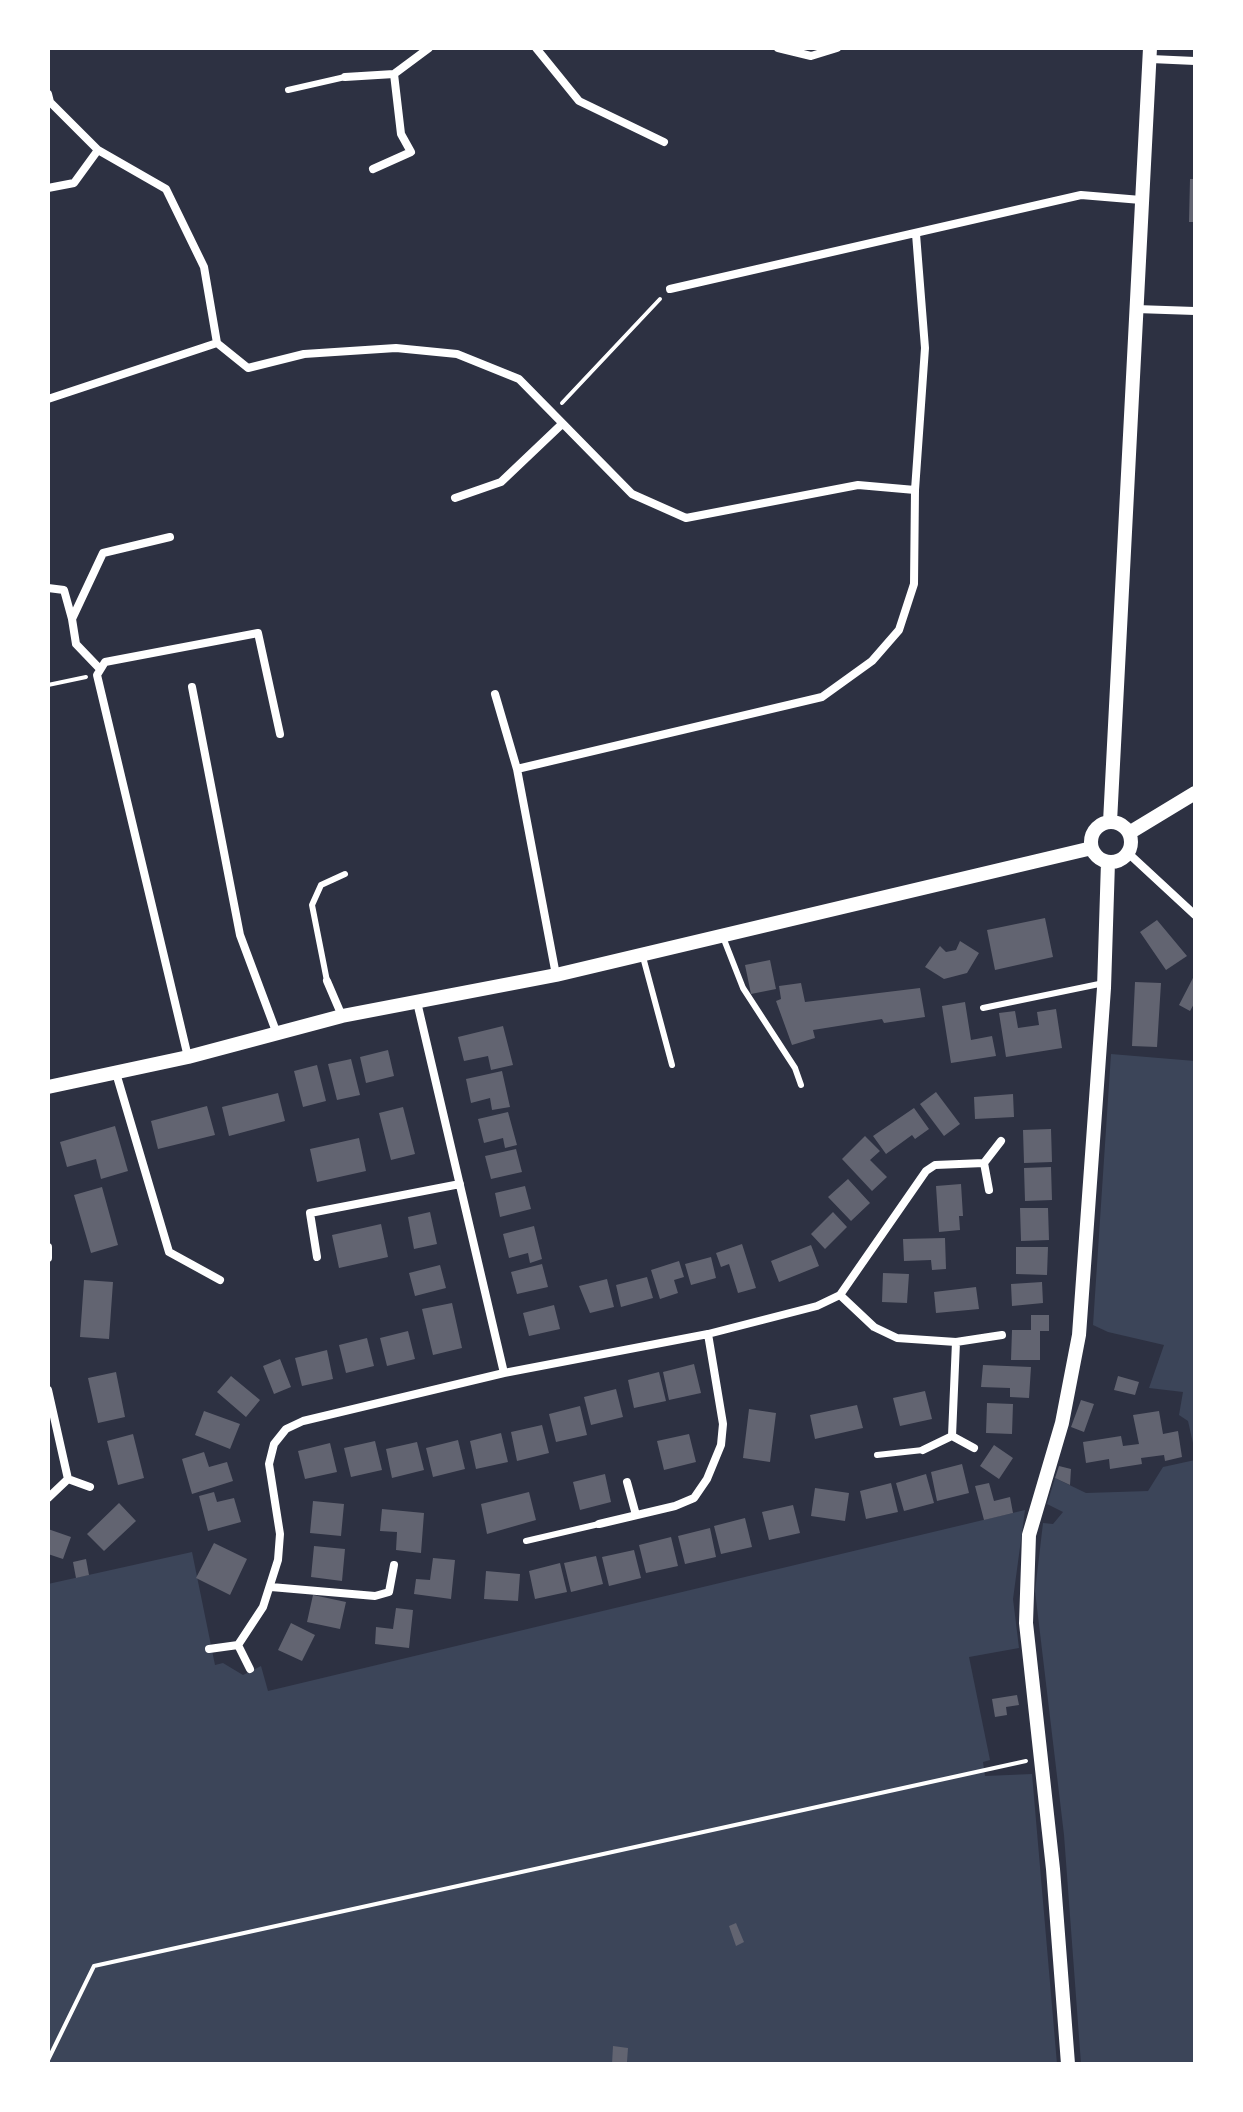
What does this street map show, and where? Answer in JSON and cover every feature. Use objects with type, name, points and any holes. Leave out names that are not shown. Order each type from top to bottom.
[{"type":"street","points":[[345,77],[394,74],[429,48]]},
{"type":"street","points":[[536,48],[579,101],[664,142]]},
{"type":"street","points":[[778,48],[811,56],[837,48]]},
{"type":"street","points":[[1110,822],[1151,53],[1195,61]]},
{"type":"street","points":[[373,169],[411,152],[401,134],[394,74]]},
{"type":"street","points":[[48,94],[50,102],[98,150],[166,189],[204,267],[217,343],[248,368],[304,354],[396,348],[457,354],[519,379],[632,494],[686,518],[858,485],[915,490]]},
{"type":"street","points":[[48,188],[74,183],[98,150]]},
{"type":"street","points":[[670,289],[1081,195],[1141,200]]},
{"type":"street","points":[[517,769],[822,697],[872,661],[899,630],[914,584],[915,490],[925,348],[916,234]]},
{"type":"street","points":[[1136,309],[1195,311]]},
{"type":"street","points":[[48,399],[217,343]]},
{"type":"street","points":[[455,498],[501,482],[562,424]]},
{"type":"street","points":[[72,619],[103,553],[170,537]]},
{"type":"street","points":[[48,588],[64,590],[76,644],[98,672],[188,1057]]},
{"type":"street","points":[[98,672],[105,662],[258,633],[280,734]]},
{"type":"street","points":[[192,687],[240,935],[277,1034]]},
{"type":"street","points":[[495,694],[517,769],[556,975]]},
{"type":"street","points":[[1129,833],[1195,793]]},
{"type":"street","points":[[1110,822],[1121,825],[1129,833],[1128,853],[1119,860],[1108,862],[1098,857],[1092,848],[1095,831],[1110,822]]},
{"type":"street","points":[[48,1087],[188,1057],[342,1016],[556,975],[723,937],[1092,848]]},
{"type":"street","points":[[1128,853],[1195,915]]},
{"type":"street","points":[[1068,2064],[1026,1623],[1029,1535],[1062,1423],[1079,1335],[1104,983],[1108,862]]},
{"type":"street","points":[[327,981],[342,1016]]},
{"type":"street","points":[[417,1002],[504,1373]]},
{"type":"street","points":[[116,1073],[169,1252],[220,1280]]},
{"type":"street","points":[[989,1190],[984,1163],[1001,1141]]},
{"type":"street","points":[[238,1645],[271,1587],[280,1534],[269,1464],[274,1444],[286,1429],[303,1421],[504,1373],[708,1334],[817,1306],[840,1295],[926,1171],[935,1165],[984,1163]]},
{"type":"street","points":[[317,1257],[310,1213],[460,1184]]},
{"type":"street","points":[[48,1247],[48,1258]]},
{"type":"street","points":[[840,1295],[874,1327],[897,1338],[956,1342],[1002,1335]]},
{"type":"street","points":[[599,1524],[694,1498],[721,1445],[723,1424],[708,1334]]},
{"type":"street","points":[[952,1436],[956,1342]]},
{"type":"street","points":[[48,1390],[68,1479]]},
{"type":"street","points":[[952,1436],[974,1448]]},
{"type":"street","points":[[923,1450],[952,1436]]},
{"type":"street","points":[[68,1479],[90,1487]]},
{"type":"street","points":[[48,1498],[68,1479]]},
{"type":"street","points":[[627,1482],[636,1515]]},
{"type":"street","points":[[271,1587],[375,1596],[389,1592],[394,1565]]},
{"type":"street","points":[[209,1649],[238,1645]]},
{"type":"street","points":[[238,1645],[250,1669]]},
{"type":"lane","points":[[288,90],[345,77]]},
{"type":"lane","points":[[327,981],[312,905],[321,885],[345,874]]},
{"type":"lane","points":[[723,937],[743,988],[795,1068],[801,1085]]},
{"type":"lane","points":[[642,953],[672,1065]]},
{"type":"lane","points":[[983,1008],[1104,983]]},
{"type":"lane","points":[[877,1455],[923,1450]]},
{"type":"lane","points":[[526,1541],[599,1524]]},
{"type":"path","points":[[552,413],[670,289]]},
{"type":"path","points":[[48,685],[98,672]]},
{"type":"path","points":[[48,2060],[94,1966],[1041,1758]]},
{"type":"shaded area","points":[[1111,1054],[1195,1061],[1195,1452],[1188,1421],[1179,1415],[1183,1392],[1149,1388],[1164,1345],[1108,1332],[1093,1325]]},
{"type":"shaded area","points":[[1195,1460],[1195,2064],[1081,2064],[1064,1835],[1035,1591],[1043,1523],[1053,1524],[1063,1512],[1047,1504],[1055,1478],[1086,1493],[1148,1491],[1163,1467]]},
{"type":"shaded area","points":[[1025,1510],[1013,1599],[1019,1648],[969,1657],[990,1760],[983,1762],[985,1776],[1032,1774],[1057,2064],[48,2064],[48,1584],[192,1552],[215,1665],[223,1663],[243,1675],[261,1666],[268,1691]]},
{"type":"building","points":[[1190,179],[1195,179],[1195,222],[1189,222]]},
{"type":"building","points":[[1045,918],[1053,957],[995,970],[987,930]]},
{"type":"building","points":[[1157,920],[1187,956],[1166,970],[1140,932]]},
{"type":"building","points":[[960,941],[979,953],[967,973],[944,979],[925,967],[940,946],[946,952],[956,950]]},
{"type":"building","points":[[770,960],[776,989],[751,994],[745,965]]},
{"type":"building","points":[[1195,974],[1195,1002],[1190,1011],[1179,1005]]},
{"type":"building","points":[[1135,982],[1161,983],[1157,1047],[1132,1046]]},
{"type":"building","points":[[801,983],[805,1002],[920,988],[925,1017],[884,1023],[882,1019],[813,1030],[815,1038],[792,1045],[776,1001],[781,999],[779,986]]},
{"type":"building","points":[[965,1002],[971,1040],[992,1036],[996,1056],[951,1063],[942,1006]]},
{"type":"building","points":[[1056,1009],[1062,1048],[1006,1057],[999,1013],[1015,1011],[1018,1028],[1039,1025],[1037,1012]]},
{"type":"building","points":[[503,1026],[513,1065],[491,1070],[488,1056],[464,1061],[458,1037]]},
{"type":"building","points":[[388,1050],[394,1076],[366,1083],[360,1057]]},
{"type":"building","points":[[351,1059],[360,1095],[337,1100],[328,1064]]},
{"type":"building","points":[[317,1065],[326,1101],[303,1107],[294,1071]]},
{"type":"building","points":[[502,1071],[510,1107],[492,1110],[490,1098],[471,1103],[466,1079]]},
{"type":"building","points":[[936,1092],[960,1124],[944,1136],[920,1104]]},
{"type":"building","points":[[278,1093],[285,1121],[229,1136],[222,1107]]},
{"type":"building","points":[[1013,1094],[1014,1117],[975,1119],[974,1097]]},
{"type":"building","points":[[207,1106],[215,1135],[158,1149],[151,1121]]},
{"type":"building","points":[[403,1107],[415,1154],[391,1160],[379,1113]]},
{"type":"building","points":[[914,1108],[929,1129],[915,1139],[912,1135],[886,1154],[873,1136]]},
{"type":"building","points":[[508,1112],[517,1145],[505,1148],[503,1138],[484,1143],[478,1119]]},
{"type":"building","points":[[115,1126],[128,1171],[101,1179],[96,1159],[67,1167],[60,1142]]},
{"type":"building","points":[[1051,1129],[1052,1162],[1024,1163],[1023,1130]]},
{"type":"building","points":[[865,1136],[880,1151],[870,1160],[887,1177],[872,1191],[842,1159]]},
{"type":"building","points":[[359,1138],[366,1171],[317,1182],[310,1149]]},
{"type":"building","points":[[516,1149],[522,1172],[491,1179],[485,1156]]},
{"type":"building","points":[[1051,1167],[1052,1200],[1025,1201],[1024,1168]]},
{"type":"building","points":[[848,1179],[870,1203],[851,1221],[828,1197]]},
{"type":"building","points":[[961,1184],[963,1216],[959,1216],[960,1230],[939,1232],[936,1186]]},
{"type":"building","points":[[525,1186],[531,1209],[500,1217],[495,1193]]},
{"type":"building","points":[[102,1187],[118,1245],[91,1253],[74,1195]]},
{"type":"building","points":[[1020,1208],[1048,1208],[1049,1240],[1021,1241]]},
{"type":"building","points":[[430,1212],[437,1244],[414,1249],[408,1217]]},
{"type":"building","points":[[833,1212],[847,1227],[825,1249],[811,1234]]},
{"type":"building","points":[[381,1224],[388,1257],[339,1268],[332,1235]]},
{"type":"building","points":[[534,1226],[542,1259],[530,1263],[528,1253],[509,1258],[503,1234]]},
{"type":"building","points":[[945,1238],[946,1269],[932,1270],[931,1260],[904,1261],[903,1239]]},
{"type":"building","points":[[742,1244],[756,1288],[738,1293],[729,1264],[721,1267],[716,1253]]},
{"type":"building","points":[[811,1245],[819,1266],[779,1282],[771,1261]]},
{"type":"building","points":[[1016,1247],[1048,1247],[1047,1275],[1016,1274]]},
{"type":"building","points":[[711,1257],[716,1278],[691,1285],[685,1264]]},
{"type":"building","points":[[679,1261],[684,1277],[674,1280],[678,1293],[660,1299],[651,1270]]},
{"type":"building","points":[[542,1264],[548,1287],[517,1294],[511,1272]]},
{"type":"building","points":[[440,1265],[446,1288],[415,1296],[409,1273]]},
{"type":"building","points":[[883,1273],[909,1274],[907,1303],[882,1302]]},
{"type":"building","points":[[647,1277],[653,1298],[621,1307],[616,1285]]},
{"type":"building","points":[[607,1279],[614,1307],[590,1313],[579,1286]]},
{"type":"building","points":[[84,1280],[113,1282],[109,1339],[80,1337]]},
{"type":"building","points":[[1042,1282],[1043,1303],[1012,1306],[1011,1284]]},
{"type":"building","points":[[976,1287],[979,1309],[936,1313],[934,1292]]},
{"type":"building","points":[[452,1303],[462,1348],[433,1355],[422,1309]]},
{"type":"building","points":[[554,1305],[560,1329],[529,1336],[523,1313]]},
{"type":"building","points":[[1031,1315],[1049,1315],[1049,1331],[1040,1331],[1040,1360],[1011,1360],[1012,1330],[1031,1330]]},
{"type":"building","points":[[408,1331],[415,1359],[387,1366],[380,1338]]},
{"type":"building","points":[[367,1338],[374,1366],[346,1373],[339,1345]]},
{"type":"building","points":[[327,1350],[333,1379],[302,1386],[295,1358]]},
{"type":"building","points":[[280,1359],[291,1387],[274,1394],[263,1366]]},
{"type":"building","points":[[694,1364],[701,1393],[669,1400],[663,1372]]},
{"type":"building","points":[[983,1365],[1031,1367],[1029,1398],[1010,1397],[1010,1388],[981,1387]]},
{"type":"building","points":[[116,1372],[125,1417],[98,1423],[88,1378]]},
{"type":"building","points":[[659,1372],[666,1401],[634,1408],[628,1380]]},
{"type":"building","points":[[231,1376],[260,1400],[246,1417],[217,1392]]},
{"type":"building","points":[[1118,1376],[1139,1382],[1135,1395],[1114,1390]]},
{"type":"building","points":[[616,1389],[623,1417],[591,1425],[584,1397]]},
{"type":"building","points":[[925,1391],[932,1419],[900,1426],[893,1398]]},
{"type":"building","points":[[1081,1400],[1094,1404],[1084,1432],[1071,1427]]},
{"type":"building","points":[[987,1403],[1013,1404],[1012,1434],[986,1433]]},
{"type":"building","points":[[857,1405],[863,1428],[815,1439],[810,1415]]},
{"type":"building","points":[[580,1406],[587,1435],[556,1442],[549,1414]]},
{"type":"building","points":[[749,1409],[776,1413],[770,1462],[743,1458]]},
{"type":"building","points":[[204,1411],[240,1424],[230,1449],[195,1435]]},
{"type":"building","points":[[1159,1411],[1163,1434],[1178,1431],[1182,1457],[1165,1461],[1164,1455],[1141,1458],[1142,1464],[1110,1469],[1109,1459],[1086,1463],[1083,1442],[1121,1436],[1123,1446],[1139,1444],[1133,1415]]},
{"type":"building","points":[[542,1425],[549,1453],[517,1461],[511,1432]]},
{"type":"building","points":[[501,1433],[508,1462],[476,1469],[470,1441]]},
{"type":"building","points":[[133,1434],[144,1478],[118,1485],[107,1441]]},
{"type":"building","points":[[689,1434],[696,1462],[664,1470],[657,1441]]},
{"type":"building","points":[[458,1440],[465,1469],[433,1477],[426,1448]]},
{"type":"building","points":[[375,1441],[382,1470],[351,1477],[344,1448]]},
{"type":"building","points":[[417,1442],[424,1470],[392,1478],[386,1449]]},
{"type":"building","points":[[330,1443],[337,1472],[305,1479],[298,1451]]},
{"type":"building","points":[[994,1445],[1013,1458],[999,1479],[980,1466]]},
{"type":"building","points":[[204,1452],[209,1467],[227,1462],[233,1481],[192,1494],[182,1459]]},
{"type":"building","points":[[962,1464],[969,1493],[937,1501],[931,1472]]},
{"type":"building","points":[[1059,1466],[1071,1469],[1070,1485],[1055,1478]]},
{"type":"building","points":[[605,1474],[611,1502],[580,1510],[573,1482]]},
{"type":"building","points":[[926,1474],[934,1503],[904,1511],[896,1483]]},
{"type":"building","points":[[891,1483],[898,1512],[866,1519],[860,1491]]},
{"type":"building","points":[[989,1483],[994,1501],[1010,1497],[1013,1513],[984,1520],[975,1486]]},
{"type":"building","points":[[815,1488],[849,1493],[845,1521],[811,1516]]},
{"type":"building","points":[[214,1492],[217,1502],[234,1498],[241,1522],[208,1531],[199,1496]]},
{"type":"building","points":[[529,1492],[536,1520],[487,1534],[481,1504]]},
{"type":"building","points":[[313,1501],[344,1504],[341,1536],[310,1533]]},
{"type":"building","points":[[119,1503],[136,1521],[104,1551],[87,1534]]},
{"type":"building","points":[[793,1505],[800,1533],[769,1540],[762,1512]]},
{"type":"building","points":[[382,1509],[424,1513],[421,1553],[396,1550],[397,1532],[380,1531]]},
{"type":"building","points":[[745,1518],[752,1547],[721,1554],[714,1526]]},
{"type":"building","points":[[710,1528],[716,1557],[685,1564],[678,1536]]},
{"type":"building","points":[[48,1529],[71,1537],[63,1559],[48,1554]]},
{"type":"building","points":[[671,1537],[678,1566],[646,1573],[639,1545]]},
{"type":"building","points":[[214,1543],[247,1559],[230,1595],[196,1578]]},
{"type":"building","points":[[314,1546],[345,1549],[342,1581],[311,1577]]},
{"type":"building","points":[[634,1550],[641,1578],[609,1586],[602,1557]]},
{"type":"building","points":[[596,1556],[603,1584],[571,1592],[564,1563]]},
{"type":"building","points":[[433,1558],[455,1560],[451,1599],[414,1594],[416,1579],[430,1580]]},
{"type":"building","points":[[86,1559],[89,1575],[76,1578],[73,1562]]},
{"type":"building","points":[[560,1563],[567,1592],[535,1599],[529,1571]]},
{"type":"building","points":[[486,1571],[520,1574],[518,1601],[484,1599]]},
{"type":"building","points":[[313,1595],[346,1602],[340,1629],[307,1622]]},
{"type":"building","points":[[396,1608],[413,1610],[409,1648],[375,1644],[376,1627],[393,1629]]},
{"type":"building","points":[[291,1623],[315,1635],[302,1661],[278,1650]]},
{"type":"building","points":[[1017,1695],[1019,1705],[1006,1707],[1007,1715],[995,1717],[992,1699]]},
{"type":"building","points":[[736,1923],[744,1942],[736,1946],[729,1926]]},
{"type":"building","points":[[613,2046],[628,2048],[627,2062],[612,2064]]}]
